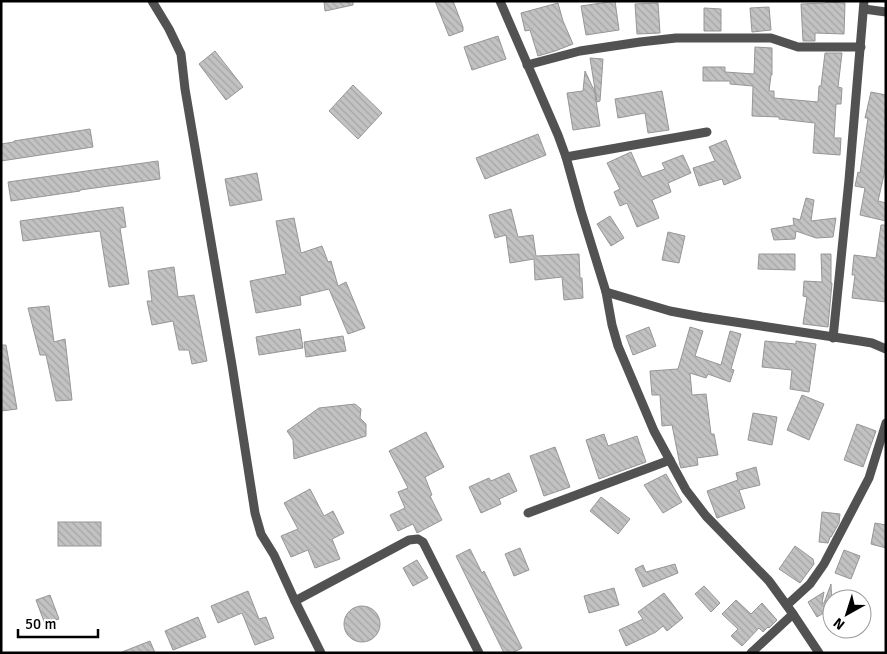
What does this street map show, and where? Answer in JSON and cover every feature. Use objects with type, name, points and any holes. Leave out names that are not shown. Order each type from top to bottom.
[{"type":"street","points":[[152,1],[181,54],[185,89],[232,365],[255,514],[261,534],[274,555],[321,653]]},
{"type":"street","points":[[500,1],[566,157],[606,292],[618,346],[654,432],[686,490],[706,516],[769,581],[787,604],[819,653]]},
{"type":"street","points":[[833,338],[864,5],[886,12]]},
{"type":"street","points":[[527,65],[580,51],[676,38],[771,38],[798,47],[861,47]]},
{"type":"street","points":[[566,157],[708,132]]},
{"type":"street","points":[[606,292],[670,311],[872,343],[886,349]]},
{"type":"street","points":[[787,604],[810,584],[824,564],[869,478],[886,423]]},
{"type":"street","points":[[528,513],[670,460]]},
{"type":"street","points":[[295,601],[410,540],[418,539],[423,542],[480,653]]},
{"type":"street","points":[[751,653],[793,614]]},
{"type":"building","points":[[324,1],[353,1],[353,5],[325,11]]},
{"type":"building","points":[[435,1],[453,1],[463,31],[449,36]]},
{"type":"building","points":[[615,1],[619,30],[586,35],[581,6]]},
{"type":"building","points":[[558,3],[573,44],[538,56],[530,30],[525,31],[521,13]]},
{"type":"building","points":[[658,3],[660,33],[637,34],[635,4]]},
{"type":"building","points":[[845,3],[844,34],[815,33],[815,41],[803,41],[801,4]]},
{"type":"building","points":[[769,7],[771,30],[752,32],[750,8]]},
{"type":"building","points":[[704,8],[721,9],[721,31],[704,31]]},
{"type":"building","points":[[498,36],[506,59],[472,70],[464,47]]},
{"type":"building","points":[[755,47],[772,48],[772,75],[769,91],[774,91],[774,98],[818,102],[825,53],[842,53],[838,87],[842,88],[841,104],[836,104],[834,138],[841,138],[840,155],[813,153],[815,123],[779,119],[779,117],[752,116],[753,86],[730,84],[730,81],[703,81],[703,67],[725,67],[725,72],[754,74]]},
{"type":"building","points":[[215,51],[243,87],[226,100],[199,64]]},
{"type":"building","points":[[590,58],[603,59],[600,101],[597,102]]},
{"type":"building","points":[[585,71],[594,88],[600,126],[573,130],[567,93],[583,91]]},
{"type":"building","points":[[353,85],[382,113],[358,139],[329,111]]},
{"type":"building","points":[[662,91],[669,130],[648,133],[645,113],[618,118],[615,99]]},
{"type":"building","points":[[871,92],[886,95],[886,166],[878,201],[886,203],[886,221],[860,215],[865,188],[855,186],[858,172],[860,173],[868,118],[865,118]]},
{"type":"building","points":[[90,129],[93,147],[1,161],[1,144]]},
{"type":"building","points":[[538,134],[546,155],[485,179],[476,158]]},
{"type":"building","points":[[726,140],[741,178],[724,185],[722,179],[699,186],[693,168],[715,161],[709,147]]},
{"type":"building","points":[[631,152],[642,177],[665,169],[662,163],[683,155],[691,173],[668,183],[671,192],[652,200],[659,218],[637,227],[627,203],[620,206],[614,192],[620,189],[607,163]]},
{"type":"building","points":[[158,161],[160,179],[11,201],[8,182]]},
{"type":"building","points":[[257,173],[262,200],[230,206],[225,179]]},
{"type":"building","points":[[806,198],[814,200],[811,221],[836,218],[833,237],[816,238],[796,231],[795,239],[774,240],[771,229],[794,225],[793,218],[800,220]]},
{"type":"building","points":[[123,207],[126,227],[120,228],[129,284],[109,287],[100,231],[23,241],[20,221]]},
{"type":"building","points":[[511,209],[518,237],[533,235],[536,256],[579,254],[583,298],[564,300],[562,277],[535,280],[534,259],[510,263],[506,235],[495,238],[489,215]]},
{"type":"building","points":[[610,216],[624,238],[611,246],[597,224]]},
{"type":"building","points":[[294,218],[301,253],[322,246],[328,262],[331,261],[338,286],[346,282],[365,328],[348,334],[329,289],[300,296],[301,305],[256,313],[250,281],[286,274],[276,221]]},
{"type":"building","points":[[881,225],[886,225],[886,302],[852,298],[855,275],[852,275],[854,255],[876,258]]},
{"type":"building","points":[[668,232],[685,236],[679,263],[662,260]]},
{"type":"building","points":[[759,254],[795,254],[795,270],[758,269]]},
{"type":"building","points":[[821,254],[831,254],[832,283],[828,327],[803,324],[807,297],[803,296],[804,281],[822,282]]},
{"type":"building","points":[[174,267],[178,297],[194,295],[207,361],[192,364],[189,350],[179,350],[173,321],[152,325],[147,301],[152,301],[148,271]]},
{"type":"building","points":[[49,306],[54,342],[65,339],[72,400],[56,401],[46,355],[40,355],[28,308]]},
{"type":"building","points":[[649,327],[656,346],[633,355],[626,336]]},
{"type":"building","points":[[690,327],[703,331],[695,356],[721,365],[730,331],[741,334],[731,369],[734,370],[730,382],[708,374],[706,378],[690,373],[692,395],[706,394],[711,434],[714,434],[718,455],[697,458],[698,465],[681,468],[672,425],[662,426],[660,395],[652,395],[650,371],[678,369]]},
{"type":"building","points":[[300,329],[303,348],[259,355],[256,337]]},
{"type":"building","points":[[343,336],[346,351],[306,357],[304,342]]},
{"type":"building","points":[[765,341],[796,344],[796,341],[816,344],[809,392],[790,389],[792,370],[762,367]]},
{"type":"building","points":[[1,345],[6,345],[17,409],[1,411]]},
{"type":"building","points":[[802,395],[824,404],[809,440],[787,430]]},
{"type":"building","points":[[355,404],[361,409],[360,418],[366,424],[366,436],[294,459],[293,440],[287,431],[319,408]]},
{"type":"building","points":[[753,413],[777,417],[772,445],[748,440]]},
{"type":"building","points":[[857,424],[876,431],[863,467],[844,460]]},
{"type":"building","points":[[426,432],[444,467],[425,477],[432,495],[430,496],[442,520],[417,533],[413,524],[398,531],[390,515],[405,508],[398,492],[408,488],[389,451]]},
{"type":"building","points":[[604,434],[608,446],[637,436],[646,462],[599,479],[586,440]]},
{"type":"building","points":[[555,447],[570,487],[544,496],[530,456]]},
{"type":"building","points":[[756,467],[760,485],[739,490],[745,508],[717,518],[707,491],[738,480],[736,473]]},
{"type":"building","points":[[509,473],[517,491],[499,499],[501,504],[481,513],[469,487],[489,478],[491,481]]},
{"type":"building","points":[[666,474],[682,502],[663,513],[644,485]]},
{"type":"building","points":[[310,489],[324,516],[333,511],[344,533],[332,539],[340,559],[315,568],[308,550],[291,557],[281,536],[298,529],[284,503]]},
{"type":"building","points":[[601,497],[630,519],[618,534],[590,511]]},
{"type":"building","points":[[822,512],[840,514],[839,523],[828,543],[819,542]]},
{"type":"building","points":[[58,522],[101,522],[101,546],[58,546]]},
{"type":"building","points":[[875,523],[886,525],[886,548],[871,544]]},
{"type":"building","points":[[795,546],[813,559],[814,564],[800,583],[779,569]]},
{"type":"building","points":[[520,548],[529,570],[514,576],[505,554]]},
{"type":"building","points":[[470,549],[482,573],[484,571],[522,648],[512,653],[504,653],[456,556]]},
{"type":"building","points":[[844,550],[860,556],[851,579],[835,573]]},
{"type":"building","points":[[417,560],[428,578],[413,586],[403,568]]},
{"type":"building","points":[[675,564],[678,573],[643,587],[635,569],[643,565],[646,572]]},
{"type":"building","points":[[704,586],[720,603],[711,612],[695,594]]},
{"type":"building","points":[[614,588],[619,605],[589,613],[584,596]]},
{"type":"building","points":[[248,591],[259,619],[266,617],[274,638],[255,645],[242,613],[218,623],[211,606]]},
{"type":"building","points":[[664,593],[683,618],[667,631],[663,626],[656,632],[626,646],[619,630],[643,619],[638,612]]},
{"type":"building","points":[[822,593],[822,614],[817,617],[808,602]]},
{"type":"building","points":[[50,595],[59,619],[45,624],[36,600]]},
{"type":"building","points":[[736,600],[751,614],[762,603],[777,620],[763,632],[759,628],[742,646],[731,636],[738,629],[722,614]]},
{"type":"building","points":[[362,606],[369,607],[375,611],[379,617],[379,631],[375,637],[369,641],[362,642],[355,641],[349,637],[345,631],[344,624],[345,617],[349,611],[355,607]]},
{"type":"building","points":[[198,617],[206,637],[173,650],[165,631]]},
{"type":"building","points":[[150,641],[155,653],[122,653],[122,652]]}]
